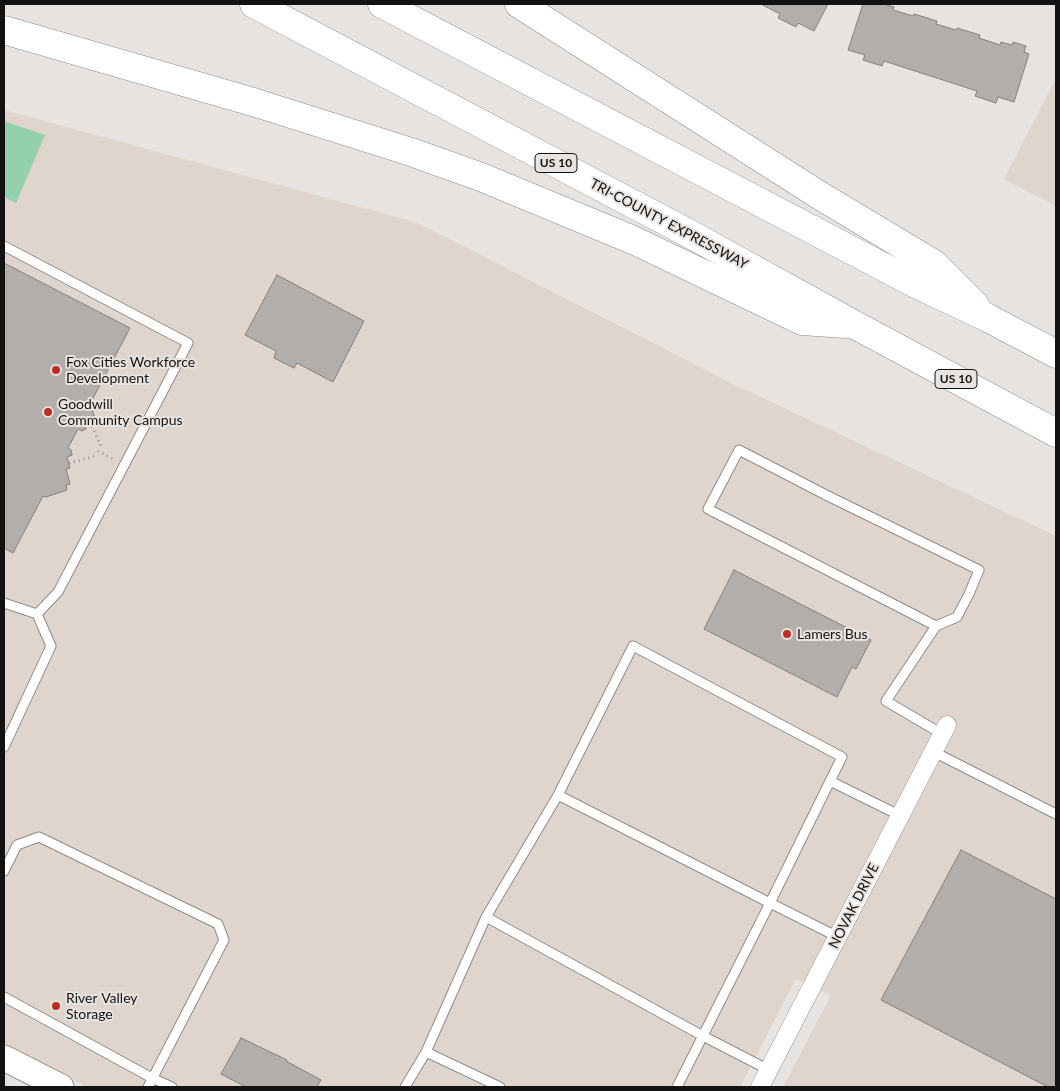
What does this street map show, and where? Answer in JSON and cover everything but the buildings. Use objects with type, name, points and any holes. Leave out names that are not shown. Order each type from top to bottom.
[{"type":"highway","name":"TRI-COUNTY EXPRESSWAY","points":[[254,4],[682,229],[1056,433]]},
{"type":"highway","points":[[382,4],[914,283],[988,318],[1056,354]]},
{"type":"highway","points":[[519,4],[819,195],[934,264],[988,318]]},
{"type":"highway","points":[[4,30],[253,102],[481,176],[633,240],[802,321],[855,325]]},
{"type":"main road","points":[[4,1058],[61,1087]]},
{"type":"street","name":"NOVAK DRIVE","points":[[760,1087],[945,730]]},
{"type":"lane","points":[[4,246],[188,343],[58,592],[37,614]]},
{"type":"lane","points":[[936,626],[708,509],[739,450],[978,570],[969,594],[957,617],[936,626],[886,701],[945,730]]},
{"type":"lane","points":[[4,603],[37,614],[51,646],[4,747]]},
{"type":"lane","points":[[405,1087],[426,1052],[486,917],[558,795],[633,646],[842,756],[677,1087]]},
{"type":"lane","points":[[934,752],[1056,814]]},
{"type":"lane","points":[[830,781],[900,816]]},
{"type":"lane","points":[[558,795],[838,937]]},
{"type":"lane","points":[[4,871],[17,845],[39,837],[218,924],[224,940],[148,1087]]},
{"type":"lane","points":[[486,917],[702,1036],[769,1070]]},
{"type":"lane","points":[[4,997],[152,1078],[172,1087]]},
{"type":"lane","points":[[426,1052],[500,1087]]},
{"type":"path","points":[[90,422],[101,446]]},
{"type":"path","points":[[68,463],[96,456]]},
{"type":"shaded area","points":[[1056,78],[1056,206],[1004,179]]},
{"type":"shaded area","points":[[4,110],[418,223],[733,384],[1056,536],[1056,1087],[783,1087],[831,995],[796,979],[740,1087],[87,1087],[4,1045]]},
{"type":"green space","points":[[4,121],[45,135],[16,203],[4,197]]},
{"type":"place","name":"Fox Cities Workforce Development","points":[[56,370]]},
{"type":"place","name":"Goodwill Community Campus","points":[[48,412]]},
{"type":"place","name":"Lamers Bus","points":[[787,634]]},
{"type":"place","name":"River Valley Storage","points":[[56,1006]]}]
